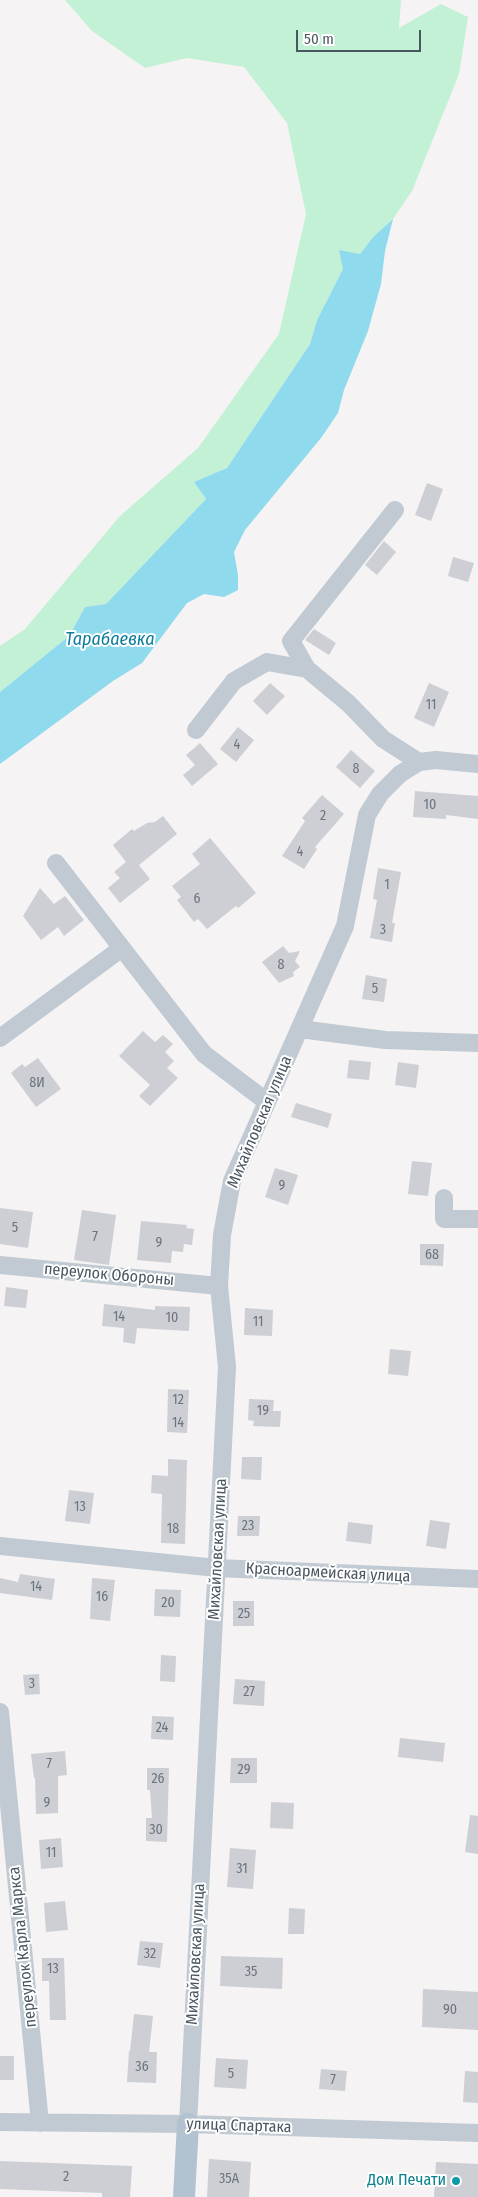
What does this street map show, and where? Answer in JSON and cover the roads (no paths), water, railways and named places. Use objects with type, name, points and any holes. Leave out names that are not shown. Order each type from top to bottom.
[{"type":"main road","name":"Михайловская улица","points":[[184,2197],[188,2124]]},
{"type":"street","points":[[395,510],[291,641],[307,670],[348,704],[383,739],[419,762],[436,760],[478,764]]},
{"type":"street","points":[[196,730],[234,681],[267,662],[307,670]]},
{"type":"street","name":"Михайловская улица","points":[[188,2124],[227,1367],[219,1286],[222,1235],[232,1181],[345,926],[367,815],[386,787],[400,774],[419,762]]},
{"type":"street","points":[[56,862],[204,1054],[267,1102]]},
{"type":"street","points":[[0,1038],[122,948]]},
{"type":"street","points":[[300,1029],[385,1040],[478,1043]]},
{"type":"street","points":[[444,1198],[444,1219],[478,1219]]},
{"type":"street","name":"переулок Обороны","points":[[0,1265],[219,1286]]},
{"type":"street","name":"Красноармейская улица","points":[[0,1546],[217,1568],[478,1579]]},
{"type":"street","name":"переулок Карла Маркса","points":[[0,1712],[40,2123]]},
{"type":"street","name":"улица Спартака","points":[[0,2122],[188,2124],[478,2133]]},
{"type":"water","name":"Тарабаевка","points":[[393,219],[385,251],[381,284],[368,331],[344,390],[338,413],[321,438],[245,530],[234,552],[238,575],[238,590],[224,597],[204,594],[187,603],[142,663],[113,681],[0,764],[0,692],[69,636],[85,607],[106,604],[206,499],[194,482],[227,468],[310,344],[317,320],[343,269],[339,250],[360,254],[374,236]]},
{"type":"place","name":"Дом Печати","points":[[456,2181]]}]
